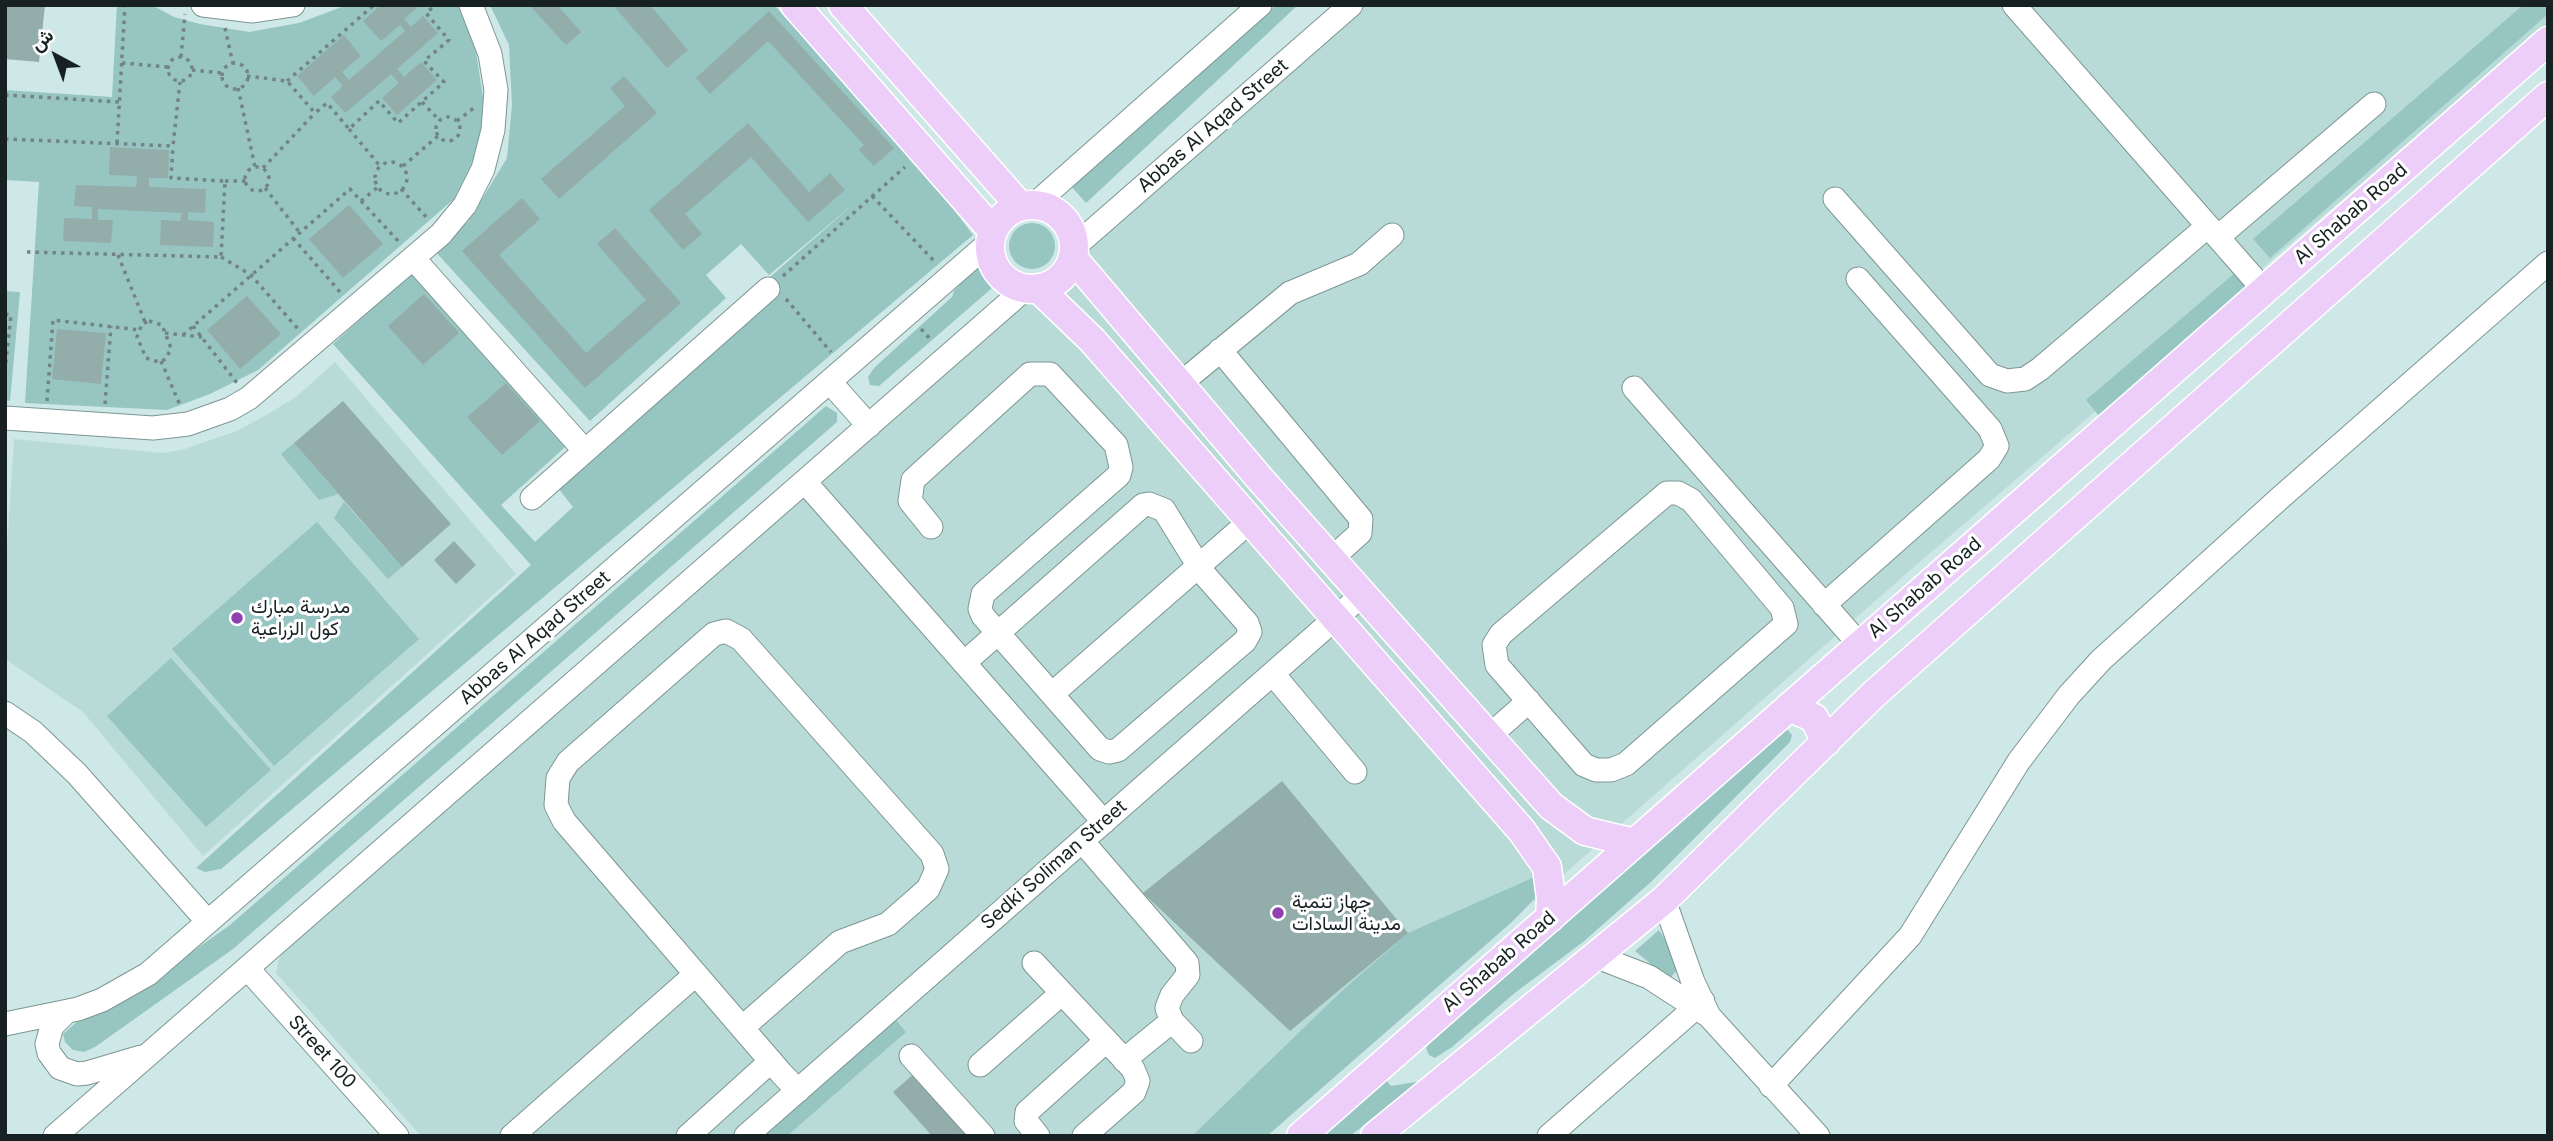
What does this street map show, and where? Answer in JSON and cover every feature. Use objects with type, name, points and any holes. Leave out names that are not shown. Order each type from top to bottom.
[{"type":"main road","points":[[795,5],[923,152],[992,237],[995,267],[1014,285],[1032,288],[1053,283],[1065,272],[1074,252]]},
{"type":"main road","points":[[843,5],[1027,206]]},
{"type":"main road","name":"Al Shabab Road","points":[[1301,1136],[2548,41]]},
{"type":"main road","points":[[1375,1136],[1433,1085],[1598,957],[1664,900],[1883,686],[2548,96]]},
{"type":"main road","points":[[992,237],[1004,216],[1027,206],[1050,208],[1063,218],[1071,231],[1074,252],[1180,384],[1362,595],[1551,806],[1585,831],[1635,843]]},
{"type":"main road","points":[[1032,288],[1092,340],[1522,831],[1546,867],[1551,898],[1550,918]]},
{"type":"main road","points":[[1241,512],[1261,480]]},
{"type":"main road","points":[[1789,708],[1814,718],[1826,742]]},
{"type":"main road","points":[[1522,831],[1538,825],[1548,816],[1551,806]]},
{"type":"main road","points":[[1400,1049],[1399,1064],[1407,1078],[1419,1085],[1433,1085]]},
{"type":"street","points":[[211,7],[253,11],[293,5]]},
{"type":"street","points":[[5,418],[153,428],[188,424],[230,409],[249,398],[441,234],[465,205],[483,169],[493,130],[495,90],[490,54],[471,5]]},
{"type":"street","points":[[1027,206],[1260,5]]},
{"type":"street","name":"Abbas Al Aqad Street","points":[[1074,252],[1325,13],[1351,5]]},
{"type":"street","points":[[2014,5],[2264,290]]},
{"type":"street","points":[[1835,199],[1990,375],[2007,381],[2025,379],[2374,104]]},
{"type":"street","points":[[1180,384],[1290,293],[1359,264],[1392,235]]},
{"type":"street","name":"Abbas Al Aqad Street","points":[[5,1024],[65,1013],[102,1000],[148,974],[908,314],[992,237]]},
{"type":"street","points":[[413,258],[585,452]]},
{"type":"street","points":[[1771,1086],[1910,936],[2019,761],[2069,695],[2101,660],[2280,498],[2548,263]]},
{"type":"street","points":[[1824,605],[1989,459],[1997,446],[1990,429],[1858,279]]},
{"type":"street","points":[[532,498],[771,286]]},
{"type":"street","points":[[55,1136],[804,482],[1032,288]]},
{"type":"street","points":[[1220,350],[1361,519],[1360,533],[1331,559]]},
{"type":"street","points":[[931,527],[910,501],[913,480],[1030,374],[1042,372],[1057,377],[1116,444],[1122,459],[1119,475],[983,594],[980,609],[998,633],[1100,749],[1114,752],[1245,641],[1250,632],[1247,623],[1199,566],[1164,510],[1155,504],[1143,505],[998,633],[964,663]]},
{"type":"street","points":[[837,375],[869,426]]},
{"type":"street","points":[[1634,387],[1860,645]]},
{"type":"street","points":[[804,482],[1104,822]]},
{"type":"street","points":[[1667,493],[1678,493],[1691,500],[1785,613],[1783,629],[1619,768],[1603,771],[1584,765],[1530,701],[1497,664],[1493,652],[1497,639],[1667,493]]},
{"type":"street","points":[[1052,694],[1199,566],[1241,512]]},
{"type":"street","name":"Sedki Soliman Street","points":[[746,1136],[1362,595]]},
{"type":"street","points":[[742,1028],[840,942],[888,924],[928,889],[937,869],[932,854],[905,823],[741,639],[726,631],[714,634],[568,762],[555,787],[556,805],[564,821],[742,1028],[798,1091]]},
{"type":"street","points":[[1273,674],[1354,772]]},
{"type":"street","points":[[1488,737],[1530,701]]},
{"type":"street","points":[[5,713],[33,732],[77,774],[208,922]]},
{"type":"street","points":[[1082,841],[1187,963],[1186,981],[1169,1001],[1172,1021],[1191,1041]]},
{"type":"street","points":[[1664,900],[1702,1008]]},
{"type":"street","points":[[1598,957],[1649,977],[1702,1008],[1818,1136]]},
{"type":"street","points":[[1034,963],[1136,1076],[1137,1087],[1084,1136]]},
{"type":"street","name":"Street 100","points":[[248,969],[397,1136]]},
{"type":"street","points":[[512,1136],[696,974]]},
{"type":"street","points":[[980,1065],[1062,993]]},
{"type":"street","points":[[1549,1136],[1702,1008]]},
{"type":"street","points":[[65,1013],[51,1026],[47,1044],[54,1062],[68,1072],[87,1073],[150,1054]]},
{"type":"street","points":[[1124,1060],[1172,1021]]},
{"type":"street","points":[[1038,1136],[1026,1121],[1027,1112],[1107,1041]]},
{"type":"street","points":[[911,1056],[983,1136]]},
{"type":"street","points":[[688,1136],[771,1061]]},
{"type":"path","points":[[117,143],[125,5]]},
{"type":"path","points":[[181,57],[186,5]]},
{"type":"path","points":[[287,81],[374,5]]},
{"type":"path","points":[[348,129],[379,101],[398,123],[444,82],[424,61],[449,40],[426,13],[436,5]]},
{"type":"path","points":[[211,7],[233,64]]},
{"type":"path","points":[[168,67],[174,59],[181,57],[189,61],[192,70],[189,78],[180,82]]},
{"type":"path","points":[[122,63],[168,67]]},
{"type":"path","points":[[233,64],[242,65],[247,76],[245,83],[238,88],[226,85],[222,74],[226,67],[233,64]]},
{"type":"path","points":[[168,67],[171,77],[180,82]]},
{"type":"path","points":[[192,70],[222,74]]},
{"type":"path","points":[[247,76],[287,81],[315,113]]},
{"type":"path","points":[[180,82],[171,178],[246,181]]},
{"type":"path","points":[[238,88],[255,167]]},
{"type":"path","points":[[5,95],[120,102]]},
{"type":"path","points":[[422,102],[439,121]]},
{"type":"path","points":[[263,168],[327,103],[380,166]]},
{"type":"path","points":[[446,117],[454,118],[460,128],[452,140],[438,136],[436,128],[439,121],[446,117]]},
{"type":"path","points":[[402,166],[438,136]]},
{"type":"path","points":[[5,139],[173,146]]},
{"type":"path","points":[[837,375],[771,286],[923,152]]},
{"type":"path","points":[[393,162],[402,166],[406,180],[401,189],[386,193],[378,187],[375,177],[380,166],[393,162]]},
{"type":"path","points":[[255,167],[263,168],[269,177],[265,188],[253,190],[246,181],[248,171],[255,167]]},
{"type":"path","points":[[221,257],[225,181]]},
{"type":"path","points":[[361,201],[378,187]]},
{"type":"path","points":[[265,188],[300,233]]},
{"type":"path","points":[[183,335],[350,189],[413,258]]},
{"type":"path","points":[[401,189],[441,234]]},
{"type":"path","points":[[872,197],[950,277]]},
{"type":"path","points":[[293,238],[355,309]]},
{"type":"path","points":[[27,252],[221,257],[251,275],[312,345]]},
{"type":"path","points":[[118,255],[145,322]]},
{"type":"path","points":[[5,314],[11,315],[5,370]]},
{"type":"path","points":[[908,314],[947,358]]},
{"type":"path","points":[[45,421],[53,320],[140,330]]},
{"type":"path","points":[[145,322],[137,337],[146,358],[162,361]]},
{"type":"path","points":[[145,322],[162,325],[171,348],[162,361]]},
{"type":"path","points":[[103,425],[111,326]]},
{"type":"path","points":[[193,326],[249,398]]},
{"type":"path","points":[[165,333],[202,337]]},
{"type":"path","points":[[162,361],[188,424]]},
{"type":"shaded area","points":[[117,5],[152,5],[174,17],[249,32],[299,23],[347,5],[459,5],[474,39],[483,97],[482,136],[476,156],[455,198],[258,370],[210,394],[167,410],[25,403],[39,182],[5,180],[5,90],[112,97]]},
{"type":"shaded area","points":[[490,5],[774,5],[912,154],[973,235],[221,869],[205,872],[196,868],[531,565],[333,344],[418,267],[574,439],[501,505],[535,542],[573,507],[546,473],[857,201],[769,275],[741,244],[706,275],[726,298],[590,421],[433,249],[468,222],[507,158],[512,105],[509,45]]},
{"type":"shaded area","points":[[1276,5],[1298,5],[1086,203],[1071,186]]},
{"type":"shaded area","points":[[1366,5],[2548,5],[2548,23],[1915,566],[1266,1136],[421,1136],[276,973],[281,951]]},
{"type":"shaded area","points":[[2523,5],[2548,5],[2548,14],[2270,258],[2253,239]]},
{"type":"shaded area","points":[[1032,223],[1049,229],[1055,246],[1049,263],[1032,269],[1015,263],[1009,246],[1015,229]]},
{"type":"shaded area","points":[[981,262],[992,278],[999,282],[879,386],[870,385],[868,377],[874,368],[952,297],[954,291]]},
{"type":"shaded area","points":[[2236,272],[2251,290],[2100,417],[2086,400]]},
{"type":"shaded area","points":[[5,291],[20,292],[10,401],[5,400]]},
{"type":"shaded area","name":"مدرسة مبارك كول الزراعية","points":[[335,362],[516,574],[203,856],[83,712],[5,659],[5,577],[14,439],[162,453],[182,450],[239,430],[268,414],[296,397]]},
{"type":"shaded area","points":[[826,406],[837,413],[837,422],[233,949],[95,1047],[84,1052],[73,1050],[65,1042],[63,1034],[79,1020],[137,991],[230,925]]},
{"type":"shaded area","points":[[294,443],[338,494],[319,500],[281,454]]},
{"type":"shaded area","points":[[344,502],[402,567],[388,579],[334,518]]},
{"type":"shaded area","points":[[317,522],[419,639],[274,766],[172,649]]},
{"type":"shaded area","points":[[171,658],[271,770],[206,827],[107,716]]},
{"type":"shaded area","points":[[1786,728],[1792,735],[1790,742],[1652,881],[1583,942],[1516,992],[1452,1047],[1435,1058],[1429,1055],[1426,1048],[1431,1042],[1778,731]]},
{"type":"shaded area","points":[[1537,876],[1540,881],[1535,898],[1513,921],[1267,1136],[1192,1136],[1345,988],[1408,933]]},
{"type":"shaded area","points":[[1659,930],[1681,966],[1669,979],[1635,951]]},
{"type":"shaded area","points":[[895,1019],[906,1032],[787,1136],[758,1136]]},
{"type":"shaded area","points":[[1386,1080],[1391,1086],[1422,1081],[1350,1136],[1313,1136]]},
{"type":"building","points":[[5,5],[45,5],[39,62],[5,59]]},
{"type":"building","points":[[381,5],[420,5],[404,19],[411,27],[423,16],[438,33],[397,69],[404,77],[421,62],[437,80],[397,115],[382,98],[399,83],[391,74],[345,113],[331,97],[343,86],[335,77],[314,96],[297,76],[344,35],[361,56],[342,72],[349,80],[405,31],[400,25],[381,41],[363,21]]},
{"type":"building","points":[[529,5],[557,5],[581,32],[566,45]]},
{"type":"building","points":[[613,5],[650,5],[688,50],[667,68]]},
{"type":"building","points":[[769,11],[894,148],[874,166],[859,150],[864,145],[768,41],[710,94],[696,78]]},
{"type":"building","points":[[624,76],[657,113],[559,199],[541,179],[625,106],[610,88]]},
{"type":"building","points":[[748,123],[809,192],[830,173],[845,190],[808,222],[751,157],[685,214],[702,234],[683,250],[649,210]]},
{"type":"building","points":[[110,147],[169,150],[168,178],[149,178],[149,187],[206,189],[205,213],[188,212],[188,220],[214,222],[213,247],[160,245],[161,220],[180,221],[182,213],[98,209],[98,220],[113,220],[111,243],[63,241],[64,218],[92,219],[92,207],[74,206],[76,185],[136,187],[137,176],[109,175]]},
{"type":"building","points":[[522,198],[540,219],[499,255],[586,353],[646,300],[597,244],[615,228],[681,303],[585,388],[462,251]]},
{"type":"building","points":[[349,205],[383,244],[343,278],[309,239]]},
{"type":"building","points":[[424,294],[459,333],[423,365],[388,326]]},
{"type":"building","points":[[247,296],[281,334],[240,369],[207,330]]},
{"type":"building","points":[[57,329],[106,333],[101,384],[52,379]]},
{"type":"building","points":[[506,383],[540,421],[502,455],[467,417]]},
{"type":"building","points":[[343,401],[451,524],[402,567],[294,443]]},
{"type":"building","points":[[454,541],[476,565],[456,584],[434,560]]},
{"type":"building","name":"جهاز تنمية مدينة السادات","points":[[1282,781],[1408,933],[1290,1031],[1143,893]]},
{"type":"building","points":[[916,1072],[973,1136],[932,1136],[893,1092]]},
{"type":"place","name":"مدرسة مبارك كول الزراعية","points":[[237,618]]},
{"type":"place","name":"جهاز تنمية مدينة السادات","points":[[1278,913]]}]
